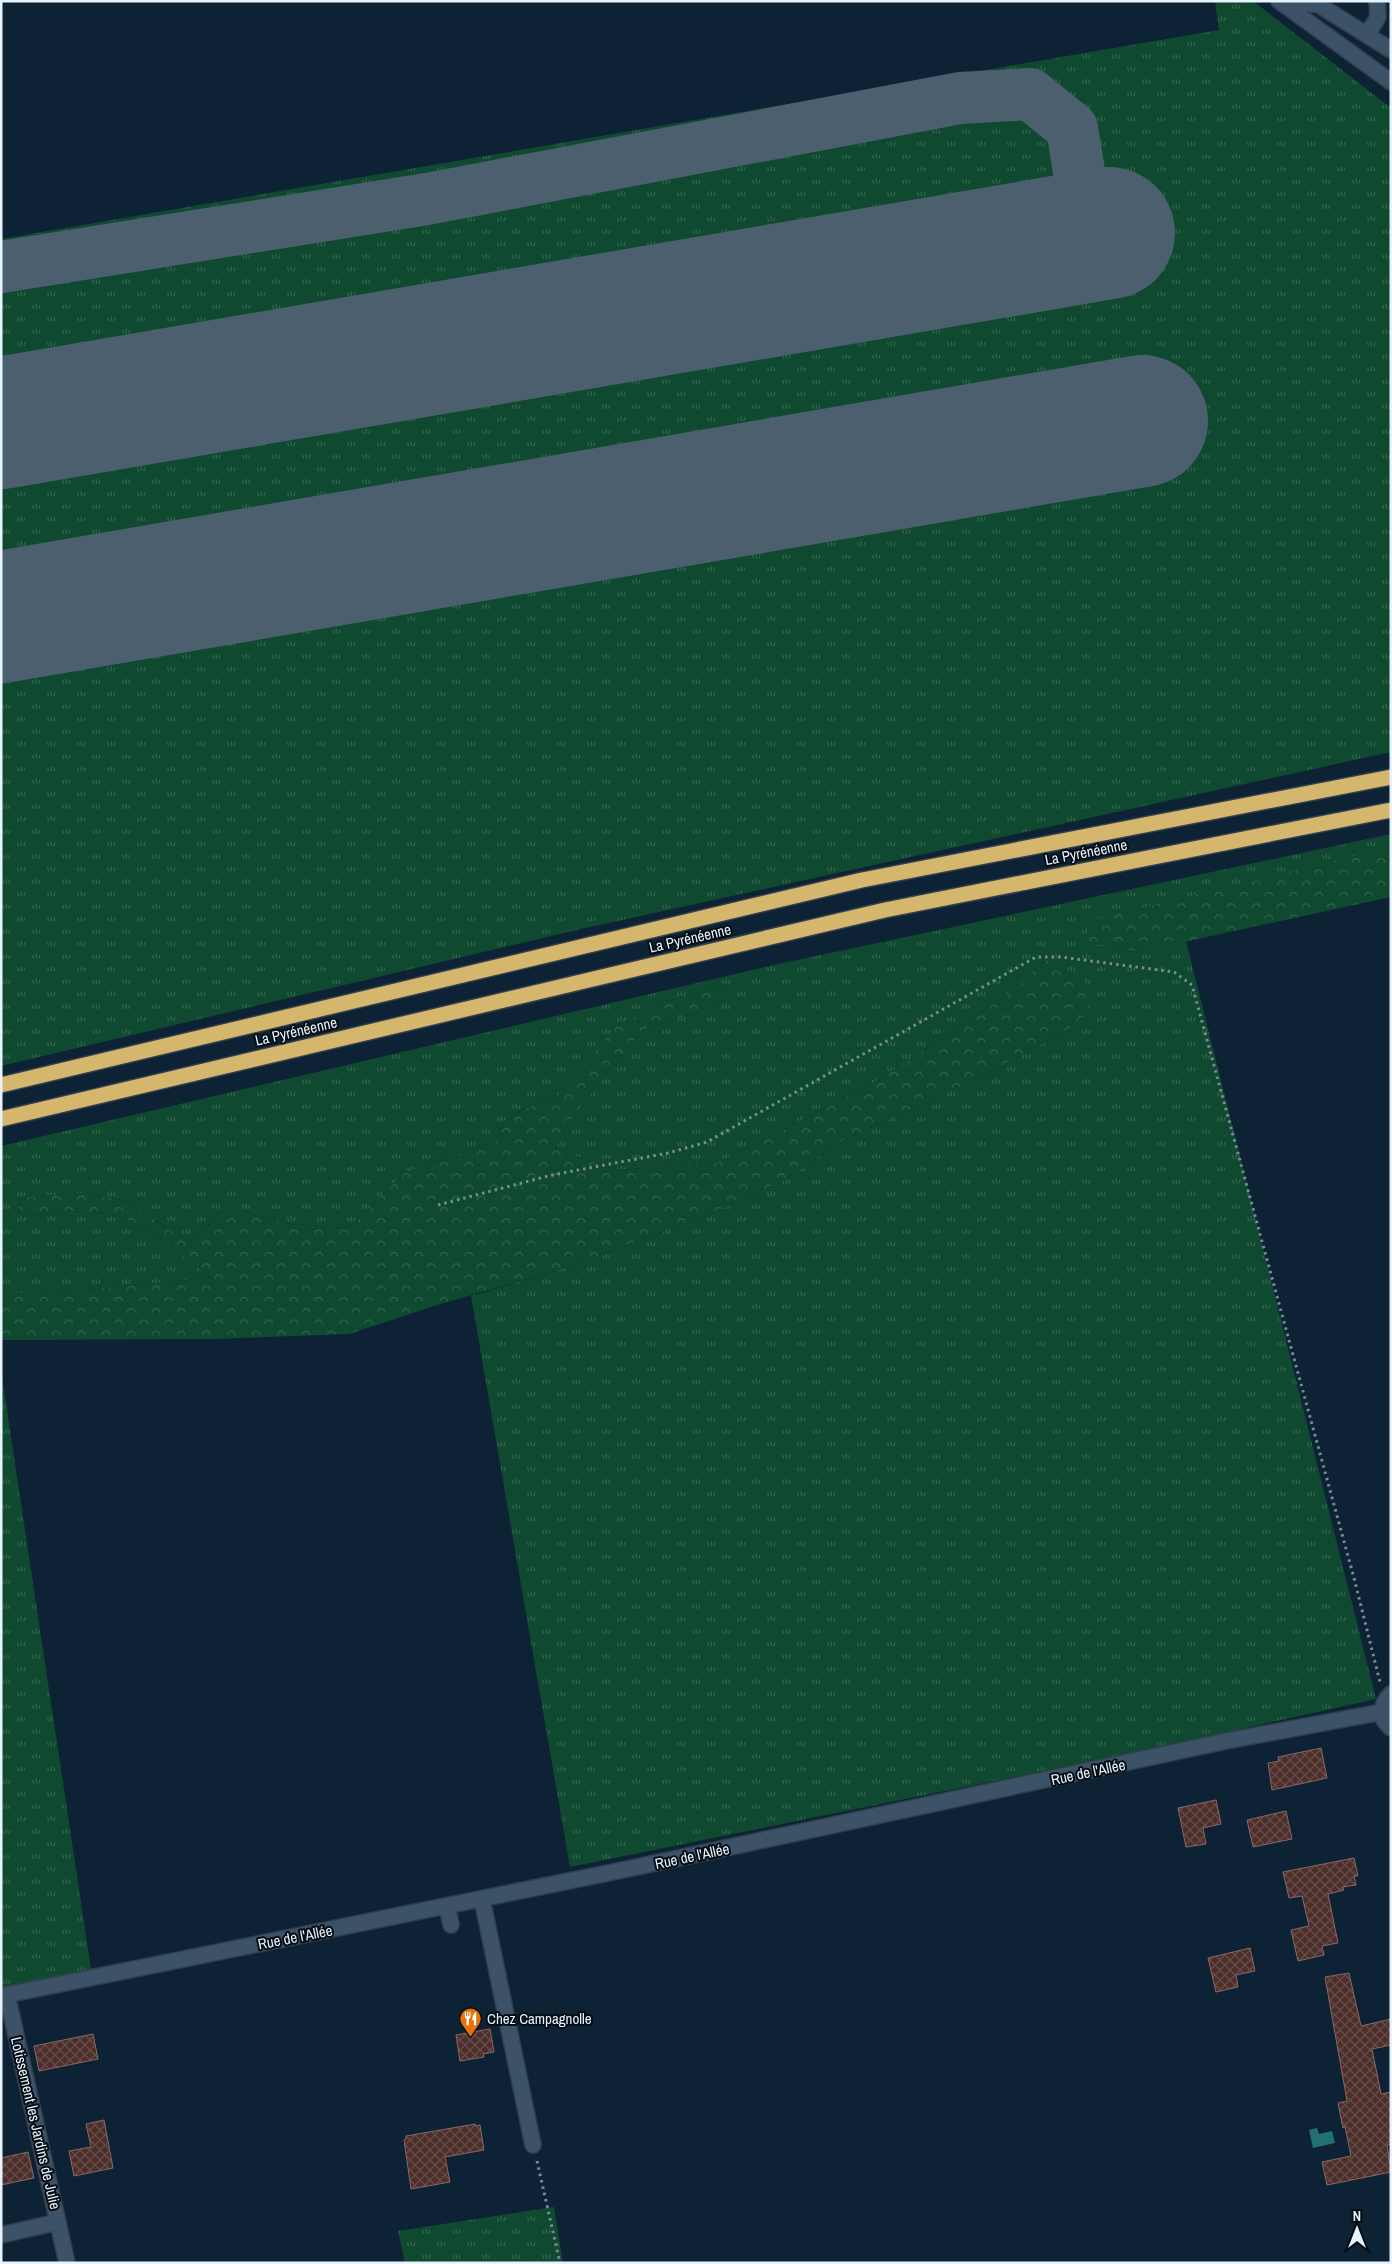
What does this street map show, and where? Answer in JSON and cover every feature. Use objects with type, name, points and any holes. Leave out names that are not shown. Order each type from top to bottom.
[{"type":"highway","name":"La Pyrénéenne","points":[[1,1085],[862,880],[1391,777]]},
{"type":"highway","name":"La Pyrénéenne","points":[[1,1119],[885,910],[1391,810]]},
{"type":"street","points":[[1279,1],[1391,82]]},
{"type":"street","points":[[1292,1],[1319,5],[1391,50]]},
{"type":"street","points":[[1367,35],[1378,17],[1377,1]]},
{"type":"street","points":[[1390,1694],[1383,1705],[1382,1712],[1383,1719],[1391,1728]]},
{"type":"street","name":"Rue de l'Allée","points":[[4,1996],[482,1899],[1226,1741],[1382,1712]]},
{"type":"street","points":[[482,1899],[533,2145]]},
{"type":"street","points":[[446,1906],[451,1926]]},
{"type":"street","name":"Lotissement les Jardins de Julie","points":[[4,1996],[67,2263]]},
{"type":"street","name":"Lotissement les Jardins de Julie","points":[[1,2235],[58,2222]]},
{"type":"path","points":[[438,1205],[552,1175],[668,1153],[707,1142],[1036,957],[1061,957],[1174,972],[1192,985],[1354,1578],[1379,1681],[1390,1694]]},
{"type":"path","points":[[533,2145],[560,2263]]},
{"type":"green space","points":[[1215,1],[1253,1],[1391,108],[1391,752],[581,929],[1,1066],[1,239],[1219,30]]},
{"type":"green space","points":[[1391,834],[1391,853],[1083,941],[1138,952],[1186,941],[1376,1699],[1137,1752],[570,1867],[471,1296],[565,1268],[699,1219],[781,1182],[844,1140],[990,1073],[1067,1030],[1046,960],[1006,996],[872,1084],[718,1163],[615,1170],[555,1149],[573,1117],[610,1068],[646,1029],[700,1011],[728,998],[722,986],[658,1004],[582,1068],[557,1097],[521,1110],[505,1122],[497,1140],[404,1173],[349,1228],[290,1224],[227,1207],[190,1243],[126,1201],[85,1193],[23,1197],[17,1211],[39,1216],[67,1211],[109,1213],[145,1227],[212,1278],[41,1293],[1,1293],[1,1146],[769,966]]},
{"type":"green space","points":[[1391,847],[1391,897],[1138,952],[1083,941],[1092,920]]},
{"type":"green space","points":[[1046,960],[1084,978],[1089,1012],[1067,1030],[990,1073],[844,1140],[781,1182],[699,1219],[565,1268],[437,1305],[349,1334],[214,1339],[1,1340],[1,1293],[41,1293],[212,1278],[145,1227],[109,1213],[67,1211],[39,1216],[17,1211],[23,1197],[85,1193],[126,1201],[190,1243],[227,1207],[290,1224],[349,1228],[404,1173],[497,1140],[505,1122],[522,1110],[557,1097],[615,1028],[658,1004],[722,986],[728,998],[700,1011],[646,1029],[610,1068],[573,1117],[555,1149],[615,1170],[718,1163],[872,1084],[1006,996]]},
{"type":"green space","points":[[1,1370],[91,1969],[1,1989]]},
{"type":"green space","points":[[554,2207],[563,2263],[405,2263],[398,2231]]},
{"type":"shaded area","points":[[1317,2128],[1319,2134],[1332,2131],[1335,2143],[1313,2148],[1309,2130]]},
{"type":"building","points":[[1321,1748],[1327,1778],[1272,1790],[1268,1763],[1279,1761],[1278,1757]]},
{"type":"building","points":[[1216,1800],[1221,1824],[1203,1828],[1206,1844],[1186,1847],[1178,1808]]},
{"type":"building","points":[[1286,1811],[1292,1839],[1253,1847],[1247,1820]]},
{"type":"building","points":[[1354,1858],[1358,1876],[1354,1876],[1356,1885],[1343,1887],[1344,1890],[1328,1894],[1338,1943],[1322,1946],[1324,1955],[1298,1961],[1291,1930],[1309,1926],[1302,1896],[1289,1898],[1283,1872]]},
{"type":"building","points":[[1250,1948],[1255,1971],[1236,1975],[1238,1987],[1216,1992],[1208,1958]]},
{"type":"building","points":[[1349,1973],[1361,2026],[1391,2019],[1391,2045],[1372,2049],[1381,2094],[1391,2092],[1391,2144],[1387,2145],[1391,2172],[1327,2185],[1322,2162],[1351,2156],[1338,2103],[1347,2101],[1325,1977]]},
{"type":"building","points":[[490,2029],[494,2052],[483,2054],[484,2057],[460,2061],[456,2035]]},
{"type":"building","points":[[93,2034],[98,2059],[39,2071],[34,2046]]},
{"type":"building","points":[[104,2120],[113,2168],[74,2176],[69,2151],[91,2147],[86,2124]]},
{"type":"building","points":[[475,2124],[476,2126],[480,2125],[484,2150],[445,2157],[450,2182],[411,2189],[404,2140],[406,2136]]},
{"type":"building","points":[[28,2152],[34,2178],[1,2185],[1,2158]]},
{"type":"taxiway","points":[[1,267],[427,199],[960,98],[1030,94],[1072,128],[1087,221]]},
{"type":"runway","points":[[1,423],[1109,233]]},
{"type":"runway","points":[[1,617],[1142,421]]},
{"type":"place","name":"Chez Campagnolle","points":[[471,2037]]}]
